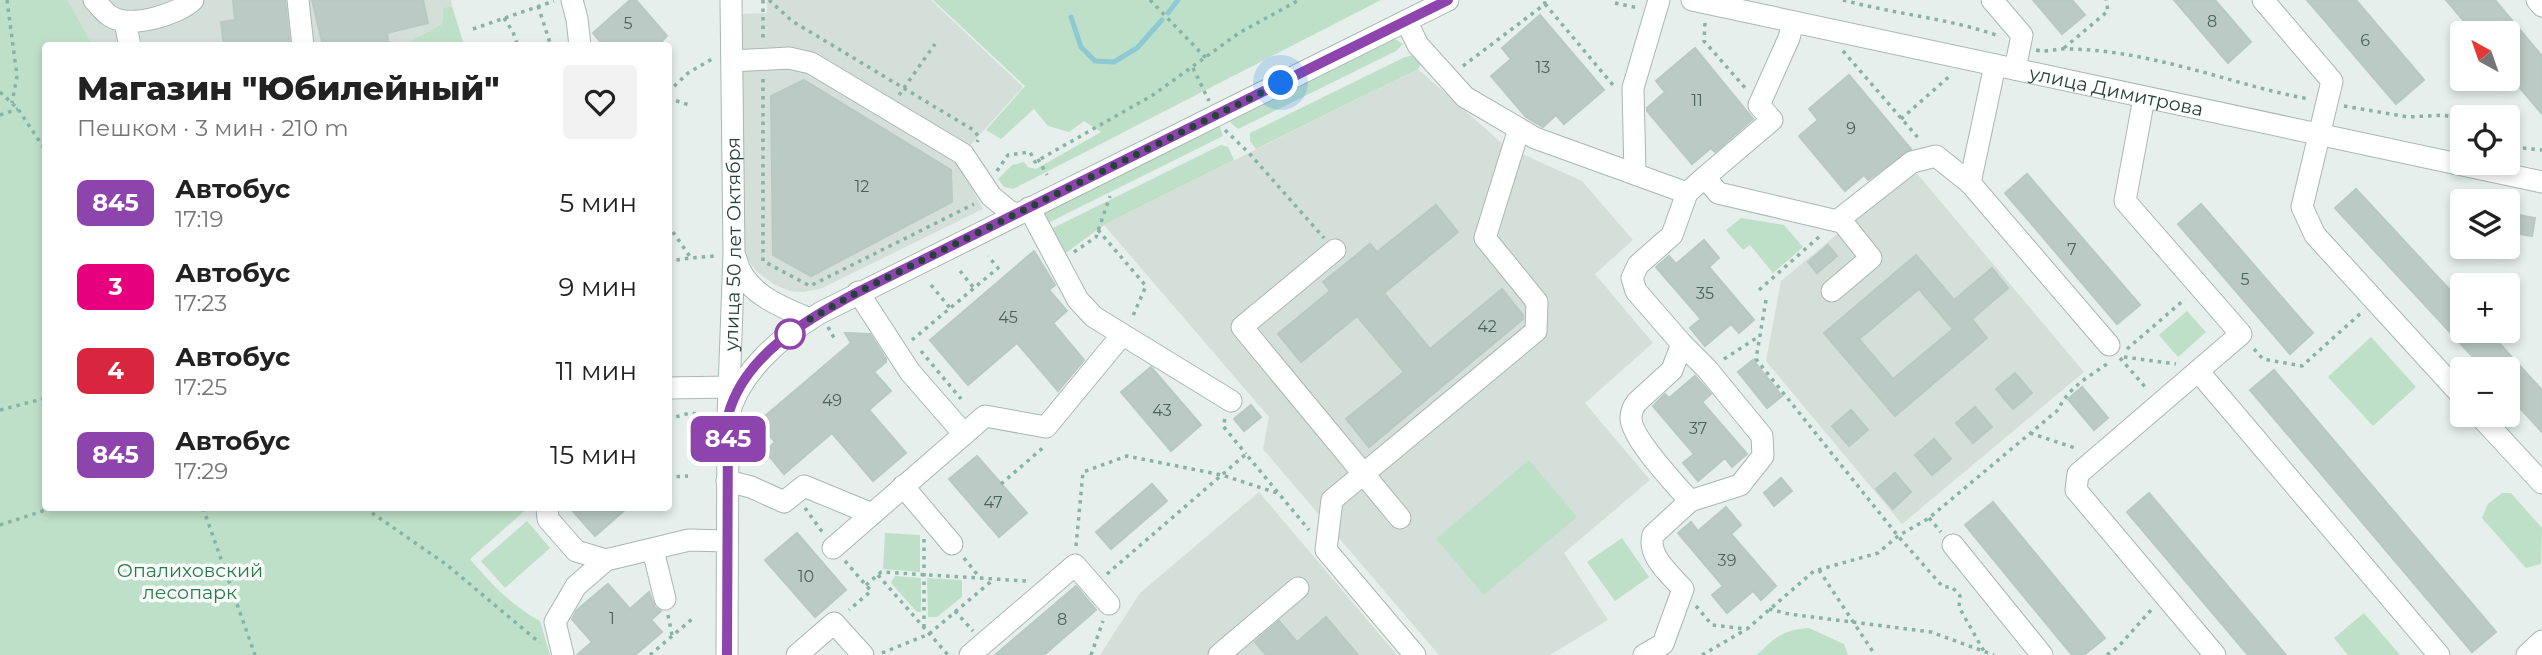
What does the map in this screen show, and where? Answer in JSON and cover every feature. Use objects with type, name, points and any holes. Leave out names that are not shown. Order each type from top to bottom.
[{"type":"street","points":[[94,0],[109,16],[125,22],[178,11],[193,0]]},
{"type":"street","points":[[298,0],[303,42]]},
{"type":"street","points":[[572,0],[580,42]]},
{"type":"street","name":"улица 50 лет Октября","points":[[727,655],[727,481],[720,416],[729,387],[727,254],[731,0]]},
{"type":"street","points":[[720,416],[748,376],[782,340],[810,319],[858,292],[1448,0]]},
{"type":"street","points":[[1636,174],[1633,88],[1659,0]]},
{"type":"street","name":"улица Димитрова","points":[[1695,0],[2542,182]]},
{"type":"street","points":[[1970,183],[2005,67],[2020,46],[2022,35],[1992,0]]},
{"type":"street","points":[[2263,0],[2332,81],[2302,208],[2315,235],[2450,383]]},
{"type":"street","points":[[2537,0],[2542,6]]},
{"type":"street","points":[[1406,21],[1418,45],[1465,97],[1535,138],[1687,193]]},
{"type":"street","points":[[125,22],[129,42]]},
{"type":"street","points":[[1644,655],[1663,644],[1683,589],[1655,555],[1651,542],[1658,529],[1690,501],[1740,485],[1763,456],[1762,436],[1707,369],[1636,291],[1632,278],[1638,265],[1672,235],[1687,193],[1772,120],[1759,105],[1789,38],[1793,22]]},
{"type":"street","points":[[732,54],[763,61],[789,58],[811,64],[963,154],[990,196],[1009,211],[1023,211]]},
{"type":"street","points":[[2144,98],[2124,201],[2241,334],[2078,474],[2076,491],[2215,655]]},
{"type":"street","points":[[1415,655],[1326,550],[1332,500],[1536,331],[1537,302],[1485,238],[1520,129]]},
{"type":"street","points":[[1838,220],[1912,162],[1936,156],[1970,183],[2114,351]]},
{"type":"street","points":[[1705,177],[1718,193],[1838,220],[1871,258],[1832,291]]},
{"type":"street","points":[[1023,211],[1059,264],[1078,300],[1094,317],[1126,330],[1231,401]]},
{"type":"street","points":[[1335,250],[1242,327],[1400,519]]},
{"type":"street","points":[[727,254],[755,290],[778,305],[810,319]]},
{"type":"street","points":[[858,292],[910,372],[964,434]]},
{"type":"street","points":[[833,548],[985,416],[1045,427],[1126,330]]},
{"type":"street","points":[[1682,344],[1672,370],[1637,402],[1631,421],[1659,466],[1690,501]]},
{"type":"street","points":[[2198,371],[2439,655]]},
{"type":"street","points":[[672,388],[729,387]]},
{"type":"street","points":[[2490,427],[2542,484]]},
{"type":"street","points":[[727,481],[751,487],[784,502],[804,486],[872,514]]},
{"type":"street","points":[[903,486],[952,544]]},
{"type":"street","points":[[547,511],[548,519],[576,551],[606,560],[688,540],[727,541]]},
{"type":"street","points":[[1953,545],[2042,655]]},
{"type":"street","points":[[653,550],[665,599]]},
{"type":"street","points":[[556,652],[555,622],[576,586],[606,560]]},
{"type":"street","points":[[977,649],[1074,565],[1109,604]]},
{"type":"street","points":[[1219,655],[1298,588]]},
{"type":"street","points":[[797,655],[834,623],[863,655]]},
{"type":"street","points":[[2527,655],[2542,641]]},
{"type":"path","points":[[7,0],[17,76],[12,103]]},
{"type":"path","points":[[474,29],[556,0]]},
{"type":"path","points":[[763,0],[763,261],[810,286]]},
{"type":"path","points":[[769,0],[792,21],[975,131],[979,138],[976,145]]},
{"type":"path","points":[[1150,0],[1206,58]]},
{"type":"path","points":[[810,286],[990,196],[997,190],[991,181],[1008,155],[1030,152],[1035,162],[1153,95],[1240,33],[1299,0]]},
{"type":"path","points":[[1843,0],[1972,27],[2020,46],[2049,53],[2064,48],[2108,11],[2106,0]]},
{"type":"path","points":[[1448,78],[1544,2],[1634,110]]},
{"type":"path","points":[[538,6],[550,42]]},
{"type":"path","points":[[504,18],[517,42]]},
{"type":"path","points":[[1706,21],[1704,41],[1759,105]]},
{"type":"path","points":[[890,110],[935,44]]},
{"type":"path","points":[[2064,48],[2101,51],[2163,62],[2276,93],[2408,117],[2444,114],[2450,116]]},
{"type":"path","points":[[1841,49],[1900,119],[1936,156]]},
{"type":"path","points":[[672,88],[688,73],[732,54]]},
{"type":"path","points":[[1193,68],[1212,106]]},
{"type":"path","points":[[1900,119],[1953,74]]},
{"type":"path","points":[[0,92],[18,109],[42,145]]},
{"type":"path","points":[[672,99],[689,105]]},
{"type":"path","points":[[0,115],[18,109]]},
{"type":"path","points":[[1223,129],[1249,153],[1335,250]]},
{"type":"path","points":[[2520,148],[2542,150]]},
{"type":"path","points":[[1038,159],[1047,175]]},
{"type":"path","points":[[1059,264],[1096,237],[1110,196]]},
{"type":"path","points":[[1759,290],[1838,220]]},
{"type":"path","points":[[1098,230],[1146,286],[1126,330]]},
{"type":"path","points":[[672,231],[691,258]]},
{"type":"path","points":[[672,260],[727,254]]},
{"type":"path","points":[[985,416],[971,411],[911,340],[998,268],[988,256]]},
{"type":"path","points":[[960,271],[974,288]]},
{"type":"path","points":[[932,285],[950,308]]},
{"type":"path","points":[[810,286],[811,293]]},
{"type":"path","points":[[1702,655],[1747,629],[1814,572],[1878,553],[1898,536],[1929,518],[2058,410],[2064,396],[2114,351],[2200,287]]},
{"type":"path","points":[[1766,300],[1756,359],[1898,536],[1943,587],[1952,587],[1960,596],[1959,607],[1985,653]]},
{"type":"path","points":[[2241,334],[2263,359],[2301,366],[2376,301]]},
{"type":"path","points":[[1707,369],[1759,337]]},
{"type":"path","points":[[2114,351],[2198,371]]},
{"type":"path","points":[[2114,351],[2160,404]]},
{"type":"path","points":[[0,410],[42,399]]},
{"type":"path","points":[[1231,401],[1223,426],[1326,550]]},
{"type":"path","points":[[672,418],[690,413],[720,416]]},
{"type":"path","points":[[2030,433],[2076,447],[2090,464]]},
{"type":"path","points":[[1001,484],[1046,446]]},
{"type":"path","points":[[1093,586],[1246,454]]},
{"type":"path","points":[[1074,565],[1083,472],[1127,457],[1222,475],[1279,493]]},
{"type":"path","points":[[672,477],[688,476]]},
{"type":"path","points":[[795,493],[833,548],[871,590],[834,623]]},
{"type":"path","points":[[923,509],[924,628]]},
{"type":"path","points":[[0,525],[43,511]]},
{"type":"path","points":[[204,511],[255,655]]},
{"type":"path","points":[[369,511],[447,565],[556,652]]},
{"type":"path","points":[[952,544],[980,578]]},
{"type":"path","points":[[1819,570],[1875,655]]},
{"type":"path","points":[[866,584],[881,572],[994,579],[929,634],[877,655]]},
{"type":"path","points":[[878,575],[948,655]]},
{"type":"path","points":[[1683,589],[1712,625],[1747,629]]},
{"type":"path","points":[[2107,655],[2118,647],[2164,595]]},
{"type":"path","points":[[1091,655],[1109,604]]},
{"type":"path","points":[[1769,609],[1789,614],[1931,632],[1994,655]]},
{"type":"path","points":[[955,611],[977,649]]},
{"type":"path","points":[[650,655],[692,619]]},
{"type":"shaded area","points":[[68,0],[451,0],[452,6],[443,8],[442,24],[409,42],[90,42]]},
{"type":"shaded area","points":[[767,0],[931,0],[1023,87],[957,160],[983,209],[820,289],[790,291],[773,284],[756,271],[746,256],[745,246],[742,14],[767,13]]},
{"type":"shaded area","points":[[1418,69],[1505,146],[1582,181],[1633,240],[1595,274],[1653,343],[1585,403],[1650,480],[1564,553],[1608,620],[1550,655],[1439,655],[1263,449],[1269,417],[1104,225]]},
{"type":"shaded area","points":[[1914,170],[2084,372],[1902,524],[1766,361],[1781,281]]},
{"type":"shaded area","points":[[1259,492],[1397,655],[1100,655],[1140,593]]},
{"type":"green space","name":"Опалиховский лесопарк","points":[[0,0],[68,0],[90,42],[42,42],[42,511],[525,511],[470,559],[502,593],[540,621],[550,655],[0,655]]},
{"type":"green space","points":[[933,0],[1381,0],[1013,189],[1004,187],[998,179],[1012,165],[1024,162],[1028,167],[1036,169],[1101,132],[1084,121],[1069,132],[1048,126],[1034,109],[1001,139],[986,130],[1025,86]]},
{"type":"green space","points":[[452,6],[463,42],[409,42],[442,24],[443,8]]},
{"type":"green space","points":[[1395,39],[1403,44],[1396,51],[1238,129],[1231,123],[1231,119]]},
{"type":"green space","points":[[1414,55],[1423,61],[1418,69],[1256,149],[1250,141],[1250,133]]},
{"type":"green space","points":[[1215,127],[1220,127],[1223,136],[1046,224],[1041,213]]},
{"type":"green space","points":[[1221,145],[1228,147],[1234,160],[1104,225],[1063,255],[1052,233],[1053,228]]},
{"type":"green space","points":[[1741,218],[1784,225],[1803,247],[1773,273],[1750,245],[1743,250],[1726,230]]},
{"type":"green space","points":[[2187,311],[2206,332],[2178,357],[2159,335]]},
{"type":"green space","points":[[2371,337],[2416,387],[2373,426],[2328,377]]},
{"type":"green space","points":[[1529,460],[1577,517],[1484,595],[1436,539]]},
{"type":"green space","points":[[2502,493],[2511,493],[2542,528],[2541,564],[2526,568],[2482,518],[2488,504]]},
{"type":"green space","points":[[527,521],[550,548],[505,588],[481,561]]},
{"type":"green space","points":[[885,533],[920,535],[920,572],[883,569]]},
{"type":"green space","points":[[1622,538],[1649,577],[1615,601],[1587,562]]},
{"type":"green space","points":[[895,576],[921,578],[921,612],[917,612],[891,583]]},
{"type":"green space","points":[[927,578],[962,580],[962,597],[937,617],[928,617]]},
{"type":"green space","points":[[2364,613],[2400,655],[2348,655],[2334,638]]},
{"type":"green space","points":[[1809,628],[1844,644],[1848,655],[1757,655],[1780,636]]},
{"type":"building","points":[[233,0],[285,0],[290,42],[224,42],[221,22],[235,20]]},
{"type":"building","points":[[312,0],[423,0],[428,23],[387,33],[388,41],[322,42]]},
{"type":"building","points":[[630,0],[636,0],[667,36],[661,42],[601,42],[593,33]]},
{"type":"building","points":[[2033,0],[2072,0],[2085,15],[2062,34]]},
{"type":"building","points":[[2174,0],[2215,0],[2251,42],[2228,63]]},
{"type":"building","points":[[2307,0],[2356,0],[2424,80],[2396,104]]},
{"type":"building","points":[[2446,0],[2495,0],[2513,21],[2464,21]]},
{"type":"building","points":[[1540,15],[1604,90],[1564,124],[1556,115],[1543,127],[1526,117],[1491,76],[1511,59],[1502,48]]},
{"type":"building","points":[[2520,30],[2542,56],[2542,114],[2520,88]]},
{"type":"building","points":[[1695,48],[1753,119],[1715,152],[1711,148],[1692,164],[1647,108],[1665,92],[1656,81]]},
{"type":"building","points":[[1849,75],[1911,149],[1868,180],[1864,175],[1845,191],[1799,136],[1818,120],[1809,109]]},
{"type":"building","points":[[804,80],[951,170],[952,202],[811,276],[773,255],[771,96]]},
{"type":"building","points":[[2027,174],[2140,305],[2117,324],[2005,193]]},
{"type":"building","points":[[2356,189],[2450,290],[2450,332],[2335,208]]},
{"type":"building","points":[[2201,204],[2313,333],[2290,354],[2178,224]]},
{"type":"building","points":[[1436,205],[1458,232],[1384,293],[1430,349],[1502,289],[1523,315],[1523,319],[1369,447],[1346,419],[1404,372],[1357,316],[1301,362],[1278,334],[1330,291],[1323,282],[1370,244],[1377,252]]},
{"type":"building","points":[[2520,215],[2535,218],[2532,236],[2520,234]]},
{"type":"building","points":[[1704,240],[1719,258],[1709,267],[1754,320],[1739,333],[1731,324],[1705,346],[1690,328],[1701,319],[1656,267],[1669,256],[1676,264]]},
{"type":"building","points":[[1828,245],[1837,256],[1817,273],[1808,262]]},
{"type":"building","points":[[1034,251],[1055,285],[1049,290],[1067,311],[1053,323],[1084,360],[1058,391],[1017,343],[968,385],[930,340]]},
{"type":"building","points":[[1916,255],[1954,300],[1992,268],[2008,288],[1972,319],[1987,338],[1895,416],[1824,333]],"holes":[[[1919,289],[1953,329],[1893,379],[1859,339]]]},
{"type":"building","points":[[845,333],[870,334],[886,359],[874,372],[891,391],[869,410],[906,453],[873,481],[832,433],[784,474],[765,451],[775,442],[758,422],[851,343]]},
{"type":"building","points":[[2460,343],[2499,343],[2512,357],[2473,357]]},
{"type":"building","points":[[1753,360],[1782,396],[1767,408],[1738,372]]},
{"type":"building","points":[[2520,366],[2542,390],[2542,432],[2520,408]]},
{"type":"building","points":[[1151,367],[1201,425],[1171,451],[1121,392]]},
{"type":"building","points":[[2274,370],[2496,632],[2472,652],[2250,390]]},
{"type":"building","points":[[2015,373],[2032,393],[2013,409],[1996,389]]},
{"type":"building","points":[[1695,376],[1711,394],[1702,402],[1747,454],[1732,467],[1725,458],[1698,481],[1683,463],[1694,454],[1653,406],[1665,394],[1669,398]]},
{"type":"building","points":[[2082,387],[2108,418],[2094,430],[2068,399]]},
{"type":"building","points":[[1251,405],[1261,417],[1244,431],[1234,419]]},
{"type":"building","points":[[1975,407],[1992,427],[1973,443],[1956,423]]},
{"type":"building","points":[[1851,410],[1868,430],[1849,446],[1832,426]]},
{"type":"building","points":[[1934,439],[1951,459],[1932,475],[1915,455]]},
{"type":"building","points":[[977,456],[1027,513],[999,537],[949,479]]},
{"type":"building","points":[[1895,473],[1911,492],[1893,509],[1876,489]]},
{"type":"building","points":[[1781,478],[1792,491],[1774,506],[1764,493]]},
{"type":"building","points":[[1152,484],[1167,501],[1111,549],[1096,532]]},
{"type":"building","points":[[2149,493],[2286,655],[2248,655],[2127,512]]},
{"type":"building","points":[[1993,502],[2105,638],[2084,655],[2072,655],[1965,525]]},
{"type":"building","points":[[1726,507],[1741,525],[1731,534],[1776,586],[1761,600],[1753,591],[1727,613],[1712,595],[1723,586],[1678,533],[1691,522],[1698,531]]},
{"type":"building","points":[[573,511],[624,511],[595,536]]},
{"type":"building","points":[[797,533],[846,590],[815,617],[765,560]]},
{"type":"building","points":[[608,584],[630,609],[649,592],[655,608],[661,611],[651,620],[662,632],[635,655],[577,655],[592,642],[572,619],[577,610]]},
{"type":"building","points":[[1076,586],[1096,610],[1044,655],[995,655]]},
{"type":"building","points":[[1326,617],[1358,655],[1266,655],[1255,642],[1279,621],[1297,642]]},
{"type":"waterway","points":[[1168,13],[1178,0]]},
{"type":"waterway","points":[[1071,17],[1081,47],[1095,61],[1114,62],[1137,48],[1162,20]]},
{"type":"bus line","name":"845","points":[[727,655],[728,416],[740,386],[782,340],[810,319],[858,292],[1448,0]]},
{"type":"route","points":[[790,334],[810,319],[858,292],[1281,83]]}]
